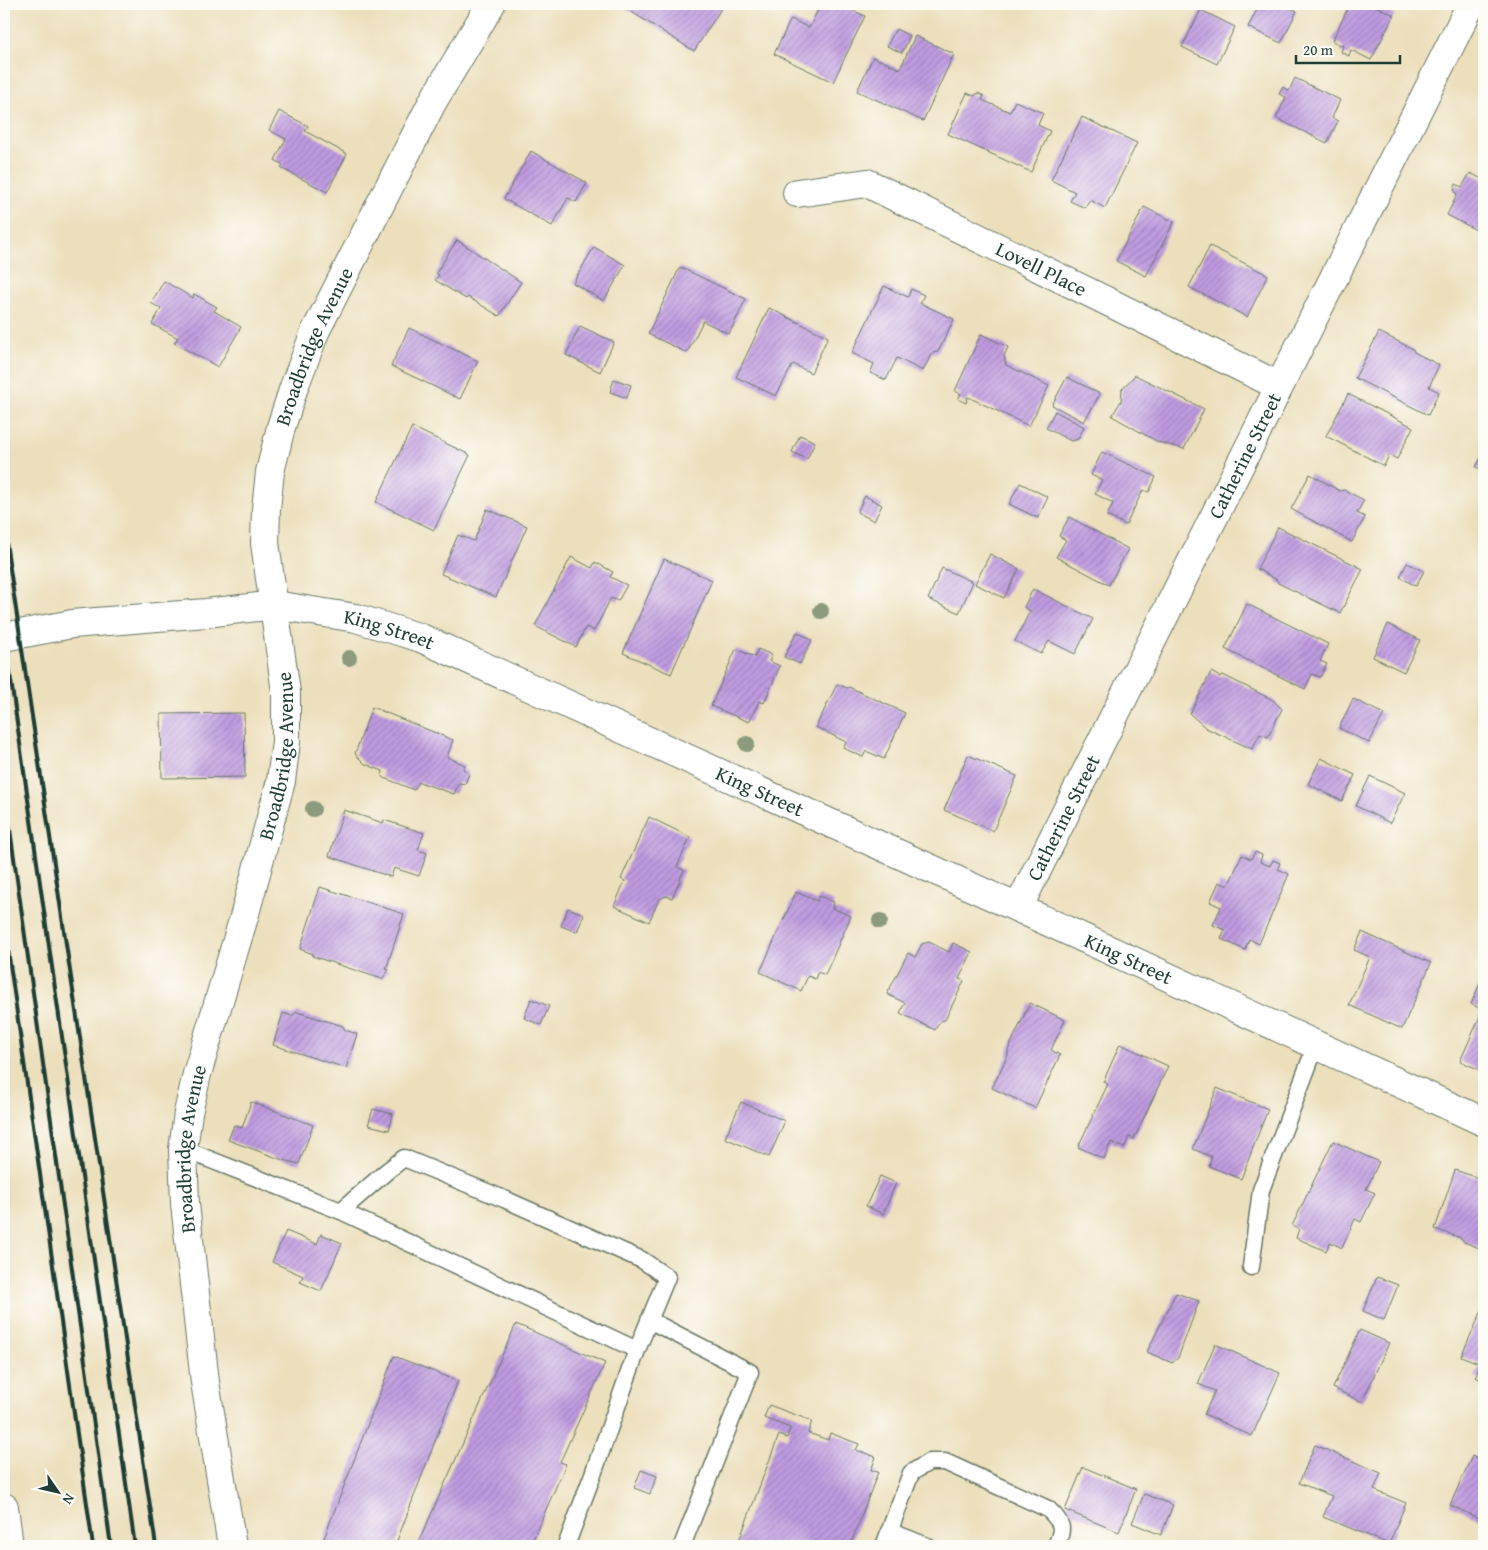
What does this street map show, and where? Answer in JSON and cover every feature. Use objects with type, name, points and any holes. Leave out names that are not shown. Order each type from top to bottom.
[{"type":"street","name":"Broadbridge Avenue","points":[[232,1546],[205,1382],[185,1204],[183,1150],[188,1112],[197,1074],[247,908],[281,781],[286,742],[286,692],[265,543],[270,472],[294,387],[315,332],[429,110],[491,4]]},
{"type":"street","name":"Catherine Street","points":[[1018,908],[1471,4]]},
{"type":"street","name":"Lovell Place","points":[[797,193],[867,183],[1279,386]]},
{"type":"street","name":"King Street","points":[[4,637],[72,624],[206,613],[275,605],[356,618],[421,638],[1018,908],[1484,1122]]},
{"type":"street","points":[[4,1507],[10,1546]]},
{"type":"lane","points":[[1251,1267],[1261,1190],[1316,1045]]},
{"type":"lane","points":[[183,1150],[341,1211],[636,1350]]},
{"type":"lane","points":[[341,1211],[404,1158],[642,1260],[667,1277],[636,1350],[566,1546]]},
{"type":"lane","points":[[649,1320],[750,1372],[682,1546]]},
{"type":"lane","points":[[927,1546],[886,1539],[911,1473],[929,1462],[945,1462],[1048,1509],[1058,1520],[1062,1531],[1056,1546]]},
{"type":"building","points":[[619,4],[724,4],[694,51]]},
{"type":"building","points":[[821,4],[840,4],[865,16],[833,82],[774,54],[791,19],[809,28]]},
{"type":"building","points":[[1260,4],[1282,4],[1297,11],[1281,43],[1248,27]]},
{"type":"building","points":[[1345,4],[1371,4],[1394,15],[1371,60],[1351,50],[1349,56],[1341,52],[1343,46],[1332,41],[1349,6]]},
{"type":"building","points":[[1201,10],[1235,27],[1217,64],[1182,47]]},
{"type":"building","points":[[896,29],[910,36],[902,53],[887,46]]},
{"type":"building","points":[[915,36],[954,54],[923,121],[857,91],[873,57],[900,69]]},
{"type":"building","points":[[1295,78],[1340,100],[1332,118],[1338,121],[1327,143],[1276,118],[1286,97],[1279,94],[1283,87],[1289,91]]},
{"type":"building","points":[[967,93],[974,96],[978,93],[984,96],[982,100],[1010,112],[1015,101],[1043,113],[1038,125],[1050,131],[1031,172],[948,134]]},
{"type":"building","points":[[279,111],[308,126],[305,131],[347,154],[327,192],[281,168],[283,165],[275,160],[286,139],[269,130]]},
{"type":"building","points":[[1082,117],[1137,143],[1105,208],[1090,200],[1085,208],[1070,201],[1075,192],[1051,180]]},
{"type":"building","points":[[531,151],[587,183],[576,202],[568,198],[552,226],[504,199]]},
{"type":"building","points":[[1470,173],[1484,180],[1484,234],[1447,215],[1457,195],[1454,189],[1456,184],[1462,187]]},
{"type":"building","points":[[1144,207],[1174,222],[1146,276],[1116,261]]},
{"type":"building","points":[[457,240],[521,282],[499,316],[435,280],[439,275],[436,273]]},
{"type":"building","points":[[1210,246],[1268,275],[1247,317],[1189,287]]},
{"type":"building","points":[[594,247],[625,265],[604,301],[573,283]]},
{"type":"building","points":[[680,267],[746,299],[729,334],[703,321],[687,353],[648,334]]},
{"type":"building","points":[[164,281],[193,298],[194,294],[217,307],[214,311],[241,327],[218,367],[174,343],[178,338],[152,324],[161,309],[151,303]]},
{"type":"building","points":[[884,286],[908,297],[911,289],[924,295],[920,303],[954,319],[938,352],[932,353],[923,371],[897,358],[886,380],[870,373],[874,364],[852,353]]},
{"type":"building","points":[[769,308],[828,337],[811,373],[793,364],[776,396],[736,377]]},
{"type":"building","points":[[580,326],[614,342],[600,372],[566,355]]},
{"type":"building","points":[[409,328],[478,361],[460,399],[391,366]]},
{"type":"building","points":[[1379,332],[1439,365],[1429,387],[1439,392],[1428,415],[1355,378]]},
{"type":"building","points":[[981,334],[1008,347],[1004,356],[1006,365],[1049,386],[1029,426],[968,397],[966,403],[958,399],[961,394],[955,391]]},
{"type":"building","points":[[1135,375],[1204,409],[1184,449],[1158,442],[1112,416],[1121,401],[1122,389]]},
{"type":"building","points":[[1067,377],[1100,394],[1084,422],[1052,405]]},
{"type":"building","points":[[614,379],[631,385],[627,398],[610,392]]},
{"type":"building","points":[[1348,394],[1413,427],[1397,459],[1389,455],[1384,466],[1326,436]]},
{"type":"building","points":[[1055,411],[1084,427],[1078,439],[1071,441],[1046,428]]},
{"type":"building","points":[[412,427],[470,455],[434,530],[376,502]]},
{"type":"building","points":[[800,435],[815,442],[807,459],[792,452]]},
{"type":"building","points":[[1102,452],[1156,477],[1149,492],[1143,490],[1126,525],[1107,516],[1113,503],[1095,494],[1102,480],[1091,475]]},
{"type":"building","points":[[1484,452],[1484,471],[1476,467]]},
{"type":"building","points":[[1310,474],[1340,491],[1344,490],[1364,500],[1357,513],[1365,517],[1352,542],[1291,509]]},
{"type":"building","points":[[1020,483],[1048,497],[1038,518],[1009,504]]},
{"type":"building","points":[[865,496],[882,505],[874,521],[857,512]]},
{"type":"building","points":[[487,509],[527,526],[496,597],[441,574],[458,535],[474,541]]},
{"type":"building","points":[[1069,517],[1128,549],[1109,585],[1056,557],[1066,540],[1059,536]]},
{"type":"building","points":[[1278,527],[1363,569],[1340,613],[1278,583],[1277,580],[1257,569]]},
{"type":"building","points":[[990,554],[1019,569],[1004,598],[975,584]]},
{"type":"building","points":[[571,557],[592,568],[595,562],[613,572],[610,577],[627,585],[618,601],[611,598],[594,631],[586,627],[576,647],[535,626]]},
{"type":"building","points":[[664,559],[712,580],[671,674],[623,653]]},
{"type":"building","points":[[1407,563],[1424,571],[1416,586],[1400,577]]},
{"type":"building","points":[[942,568],[973,582],[959,613],[928,599]]},
{"type":"building","points":[[1033,589],[1093,619],[1075,654],[1049,641],[1041,654],[1015,641],[1030,611],[1024,607]]},
{"type":"building","points":[[1247,604],[1328,644],[1320,661],[1327,664],[1320,677],[1312,674],[1305,689],[1225,649]]},
{"type":"building","points":[[1388,624],[1420,640],[1404,672],[1373,657]]},
{"type":"building","points":[[797,632],[812,640],[800,664],[784,657]]},
{"type":"building","points":[[736,649],[755,657],[758,649],[772,655],[769,661],[780,666],[764,703],[759,701],[749,722],[711,706]]},
{"type":"building","points":[[1211,672],[1220,677],[1223,675],[1273,700],[1282,709],[1268,737],[1260,734],[1252,749],[1206,728],[1190,714]]},
{"type":"building","points":[[837,684],[849,687],[905,713],[884,759],[866,751],[863,757],[843,748],[846,742],[816,727]]},
{"type":"building","points":[[1353,699],[1384,714],[1369,743],[1339,728]]},
{"type":"building","points":[[372,707],[453,740],[447,757],[465,765],[463,769],[469,774],[465,784],[459,783],[454,794],[419,782],[414,790],[382,777],[383,771],[365,764],[355,754]]},
{"type":"building","points":[[244,713],[245,777],[162,778],[161,714]]},
{"type":"building","points":[[968,755],[1017,776],[993,831],[944,810]]},
{"type":"building","points":[[1321,758],[1355,775],[1342,801],[1308,784]]},
{"type":"building","points":[[1370,776],[1405,793],[1390,823],[1356,806]]},
{"type":"building","points":[[344,810],[383,823],[384,820],[424,833],[418,850],[427,853],[419,876],[394,868],[391,877],[329,856]]},
{"type":"building","points":[[649,817],[690,837],[677,867],[684,870],[672,898],[666,896],[659,899],[649,922],[614,906],[625,881],[621,879]]},
{"type":"building","points":[[1255,852],[1262,855],[1260,862],[1270,866],[1273,860],[1280,863],[1278,869],[1289,874],[1259,944],[1249,939],[1245,950],[1221,939],[1225,930],[1213,925],[1221,907],[1210,902],[1219,882],[1228,886],[1242,855],[1251,859]]},
{"type":"building","points":[[320,887],[404,914],[386,969],[389,970],[382,979],[312,956],[313,954],[300,949]]},
{"type":"building","points":[[796,892],[817,901],[819,896],[834,902],[832,908],[851,916],[825,975],[818,972],[815,979],[808,976],[801,991],[760,972]]},
{"type":"building","points":[[568,908],[584,914],[577,932],[561,926]]},
{"type":"building","points":[[1362,932],[1431,963],[1402,1029],[1349,1005],[1370,957],[1354,950]]},
{"type":"building","points":[[929,942],[949,952],[953,943],[972,952],[959,979],[964,981],[945,1020],[940,1021],[935,1030],[900,1013],[905,1003],[887,994],[908,953],[915,957],[922,944]]},
{"type":"building","points":[[1481,981],[1484,983],[1484,1072],[1460,1061],[1483,1010],[1471,1004]]},
{"type":"building","points":[[531,999],[549,1006],[541,1025],[524,1018]]},
{"type":"building","points":[[1030,1003],[1065,1020],[1051,1050],[1060,1055],[1035,1108],[992,1088]]},
{"type":"building","points":[[297,1012],[343,1026],[345,1030],[357,1034],[346,1068],[273,1045],[283,1013],[292,1016]]},
{"type":"building","points":[[1120,1044],[1168,1066],[1134,1139],[1129,1137],[1124,1148],[1111,1142],[1104,1159],[1078,1147],[1108,1084],[1103,1082]]},
{"type":"building","points":[[1217,1088],[1268,1109],[1241,1179],[1209,1166],[1212,1157],[1193,1149]]},
{"type":"building","points":[[251,1102],[313,1125],[299,1164],[228,1140],[234,1125],[242,1128]]},
{"type":"building","points":[[741,1102],[785,1121],[769,1157],[725,1138]]},
{"type":"building","points":[[373,1109],[393,1114],[389,1130],[368,1125]]},
{"type":"building","points":[[1333,1141],[1379,1162],[1366,1189],[1375,1193],[1361,1222],[1355,1219],[1342,1248],[1330,1242],[1326,1251],[1296,1238],[1299,1229],[1292,1226]]},
{"type":"building","points":[[1455,1170],[1484,1180],[1484,1250],[1464,1242],[1461,1238],[1435,1229]]},
{"type":"building","points":[[880,1176],[896,1183],[883,1214],[866,1206]]},
{"type":"building","points":[[286,1231],[317,1244],[321,1234],[342,1243],[321,1291],[300,1282],[303,1276],[272,1262]]},
{"type":"building","points":[[1377,1277],[1398,1285],[1384,1320],[1363,1311]]},
{"type":"building","points":[[1176,1293],[1199,1301],[1178,1358],[1172,1363],[1147,1352]]},
{"type":"building","points":[[1484,1306],[1484,1381],[1475,1377],[1481,1364],[1461,1356]]},
{"type":"building","points":[[516,1324],[605,1363],[560,1462],[566,1464],[530,1546],[417,1546]]},
{"type":"building","points":[[1360,1330],[1389,1343],[1362,1402],[1333,1388]]},
{"type":"building","points":[[1215,1344],[1280,1373],[1252,1436],[1204,1414],[1215,1391],[1198,1384]]},
{"type":"building","points":[[394,1356],[458,1381],[395,1546],[321,1546]]},
{"type":"building","points":[[769,1405],[812,1421],[808,1433],[828,1440],[830,1433],[859,1444],[856,1450],[876,1457],[871,1470],[878,1472],[850,1546],[737,1546],[779,1435],[787,1438],[790,1428],[764,1418]]},
{"type":"building","points":[[1315,1445],[1381,1473],[1374,1490],[1406,1503],[1389,1544],[1323,1517],[1332,1496],[1299,1483]]},
{"type":"building","points":[[1472,1456],[1484,1462],[1484,1516],[1482,1520],[1450,1505]]},
{"type":"building","points":[[1083,1467],[1136,1489],[1119,1532],[1065,1510]]},
{"type":"building","points":[[641,1470],[657,1476],[650,1494],[634,1488]]},
{"type":"building","points":[[1144,1494],[1173,1505],[1161,1535],[1132,1523]]},
{"type":"railway","points":[[4,529],[156,1546]]},
{"type":"railway","points":[[4,632],[135,1546]]},
{"type":"railway","points":[[4,787],[111,1546]]},
{"type":"railway","points":[[4,922],[93,1546]]}]
